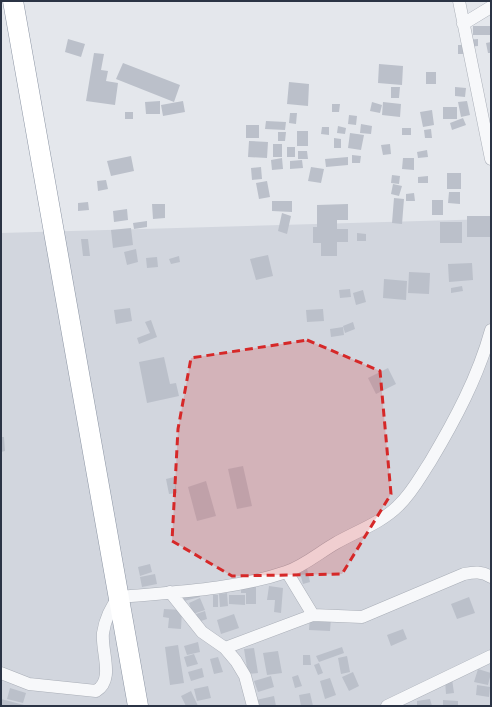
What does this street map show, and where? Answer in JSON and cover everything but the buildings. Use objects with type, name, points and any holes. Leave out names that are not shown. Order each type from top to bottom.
[{"type":"highway","points":[[13,1],[138,706]]},
{"type":"street","points":[[459,1],[490,151]]},
{"type":"street","points":[[463,24],[491,7]]},
{"type":"street","points":[[1,673],[29,684],[45,687],[96,691],[99,689],[106,676],[103,634],[105,623],[111,606],[119,597],[247,582],[287,572],[336,543],[382,519],[398,507],[412,491],[439,447],[472,384],[491,330]]},
{"type":"street","points":[[287,572],[313,615]]},
{"type":"street","points":[[225,648],[313,615],[362,616],[464,574],[476,572],[491,577]]},
{"type":"street","points":[[170,592],[202,632],[225,648],[236,661],[246,676],[253,706]]},
{"type":"street","points":[[387,706],[491,656]]},
{"type":"highlighted area","points":[[307,340],[380,371],[391,494],[342,574],[232,576],[172,541],[178,429],[191,358]]},
{"type":"shaded area","points":[[491,219],[491,706],[1,706],[1,233]]}]
